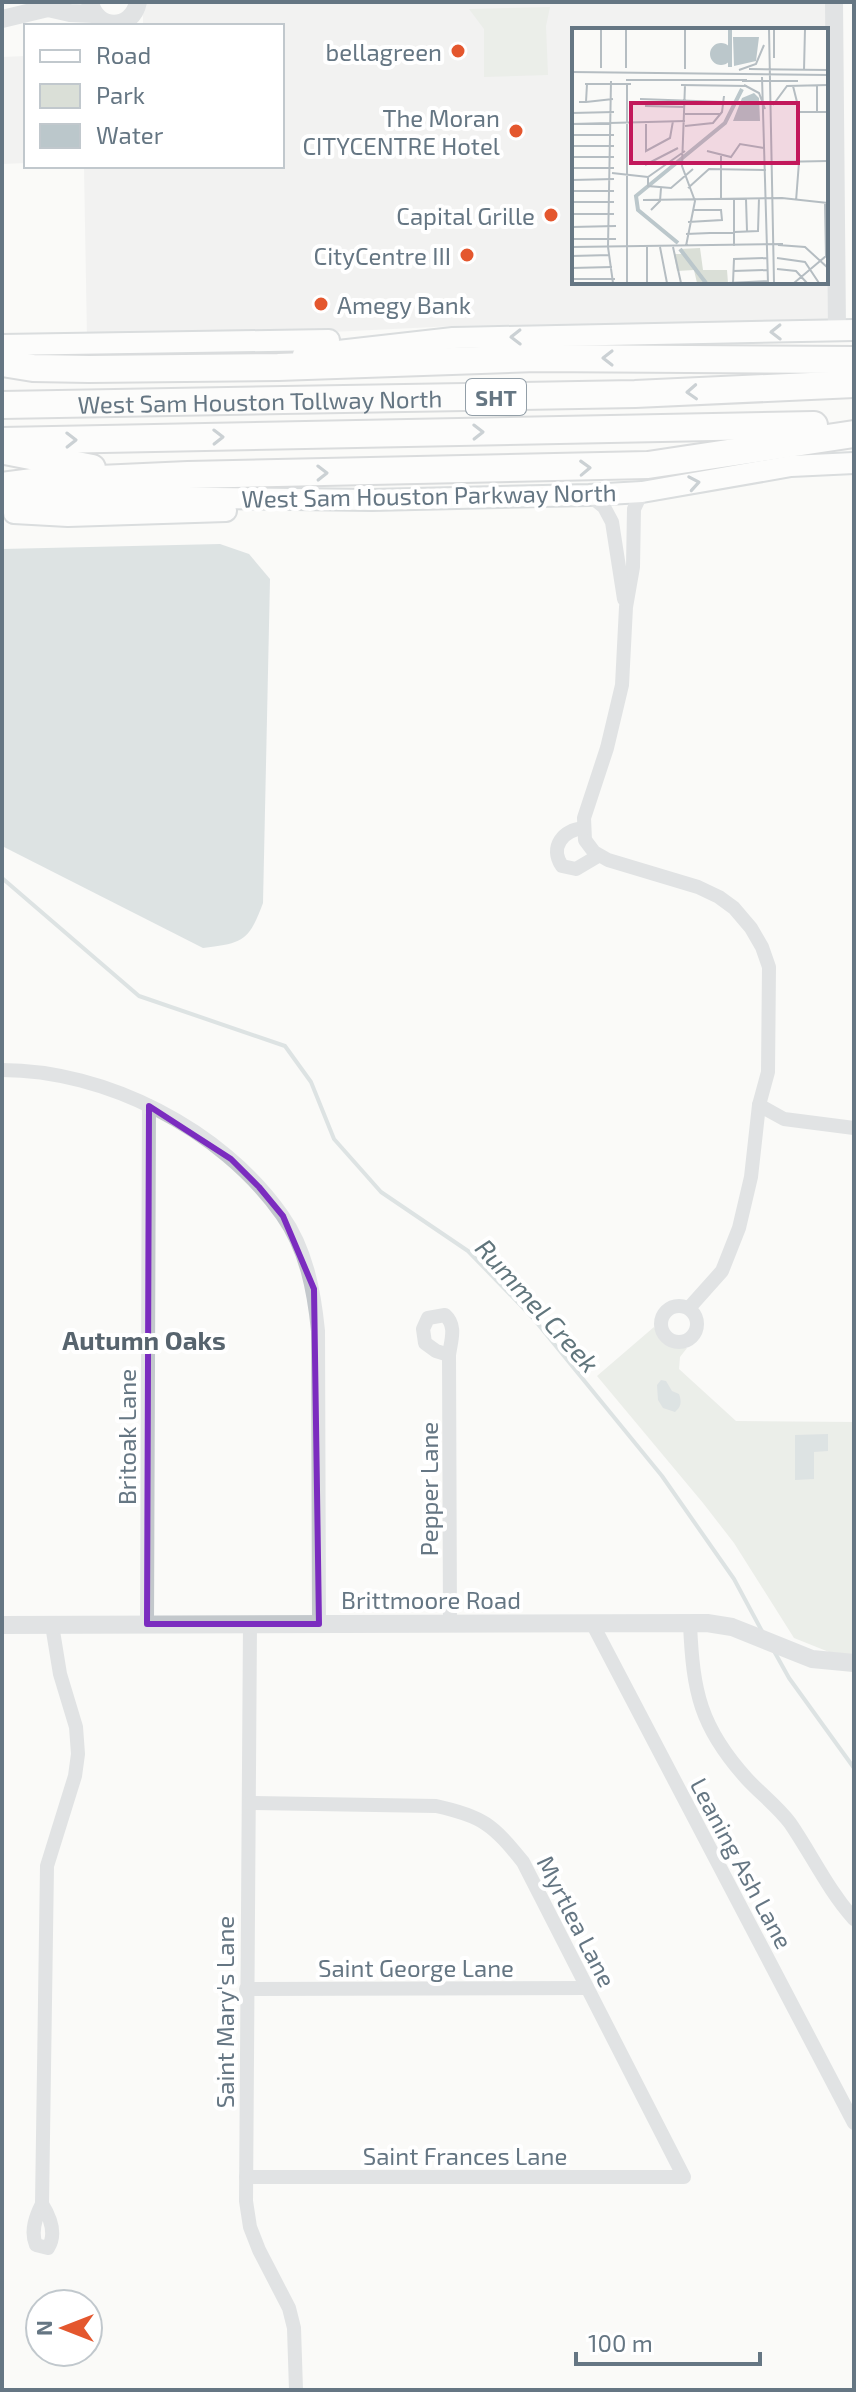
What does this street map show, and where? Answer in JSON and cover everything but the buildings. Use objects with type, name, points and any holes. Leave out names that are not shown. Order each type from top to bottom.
[{"type":"highway","points":[[2,361],[51,369],[278,367],[536,358],[854,360]]},
{"type":"highway","points":[[2,411],[102,384],[169,375],[278,367]]},
{"type":"highway","name":"West Sam Houston Tollway North","points":[[2,405],[635,394],[854,384]]},
{"type":"highway","name":"West Sam Houston Tollway North","points":[[2,441],[854,424]]},
{"type":"highway","points":[[2,486],[188,475],[648,465],[854,434]]},
{"type":"highway","points":[[2,450],[90,468],[188,475]]},
{"type":"main road","points":[[2,345],[846,330]]},
{"type":"main road","points":[[2,361],[304,355],[453,338]]},
{"type":"main road","name":"West Sam Houston Parkway North","points":[[2,503],[129,497],[372,500],[589,495],[642,492],[791,466],[854,463]]},
{"type":"main road","points":[[2,513],[68,516],[143,514],[342,506],[372,500]]},
{"type":"street","points":[[2,19],[54,5],[70,13],[92,8],[106,24],[122,24],[135,13],[138,2]]},
{"type":"street","points":[[834,2],[846,330]]},
{"type":"street","points":[[642,492],[634,509],[633,567],[626,607],[618,709],[584,818],[588,847],[598,856],[698,887],[719,897],[734,908],[751,928],[769,967],[768,1072],[759,1105],[751,1177],[739,1228],[722,1271],[689,1308]]},
{"type":"street","points":[[589,495],[604,507],[612,522],[626,607]]},
{"type":"street","points":[[584,828],[570,830],[562,837],[557,848],[557,859],[562,866],[576,869],[598,856]]},
{"type":"street","points":[[2,1070],[29,1070],[88,1082],[178,1121],[231,1159],[283,1216],[314,1289],[318,1331],[319,1624]]},
{"type":"street","points":[[759,1105],[784,1119],[854,1128]]},
{"type":"street","name":"Britoak Lane","points":[[147,1624],[149,1106]]},
{"type":"street","name":"Pepper Lane","points":[[449,1355],[450,1623]]},
{"type":"street","name":"Leaning Ash Lane","points":[[592,1623],[854,2123]]},
{"type":"street","name":"Saint Mary's Lane","points":[[250,1624],[246,2201],[250,2227],[259,2250],[283,2291],[294,2328],[296,2390]]},
{"type":"street","points":[[690,1624],[692,1676],[713,1736],[730,1760],[789,1821],[840,1904],[854,1919]]},
{"type":"street","name":"Brittmoore Road","points":[[2,1625],[690,1624],[732,1627],[812,1659],[854,1663]]},
{"type":"street","points":[[42,2204],[47,1866],[75,1776],[78,1754],[76,1727],[60,1674],[52,1625]]},
{"type":"street","name":"Myrtlea Lane","points":[[249,1803],[436,1806],[483,1820],[502,1836],[523,1862],[684,2177]]},
{"type":"street","name":"Saint George Lane","points":[[246,1989],[587,1988]]},
{"type":"street","name":"Saint Frances Lane","points":[[246,2177],[684,2177]]},
{"type":"highlighted area","points":[[149,1106],[231,1159],[259,1187],[283,1216],[314,1289],[319,1624],[147,1624]]},
{"type":"shaded area","points":[[143,2],[826,2],[826,28],[572,28],[572,284],[828,284],[828,129],[831,320],[454,326],[270,335],[87,337],[84,168],[284,168],[284,24],[142,24]]},
{"type":"shaded area","points":[[24,56],[24,163],[2,164],[2,57]]},
{"type":"green space","points":[[550,7],[546,26],[548,75],[484,77],[484,29],[469,9]]},
{"type":"green space","points":[[654,1327],[666,1344],[687,1348],[680,1357],[679,1369],[736,1421],[854,1422],[852,1655],[829,1652],[794,1638],[734,1543],[597,1376]]},
{"type":"water","points":[[220,544],[249,554],[270,579],[263,903],[243,938],[203,948],[2,846],[2,549]]},
{"type":"water","points":[[661,1380],[679,1394],[680,1404],[675,1412],[663,1408],[658,1400],[657,1385]]},
{"type":"water","points":[[828,1434],[828,1451],[814,1452],[814,1479],[795,1480],[795,1435]]},
{"type":"waterway","name":"Rummel Creek","points":[[2,878],[139,996],[285,1046],[311,1082],[334,1139],[381,1192],[468,1251],[533,1318],[662,1476],[734,1579],[763,1633]]},
{"type":"waterway","name":"Rummel Creek","points":[[774,1651],[789,1678],[854,1768]]},
{"type":"place","name":"bellagreen","points":[[458,51]]},
{"type":"place","name":"The Moran CITYCENTRE Hotel","points":[[516,131]]},
{"type":"place","name":"Capital Grille","points":[[551,215]]},
{"type":"place","name":"CityCentre III","points":[[467,255]]},
{"type":"place","name":"Amegy Bank","points":[[321,304]]},
{"type":"district","name":"Autumn Oaks","points":[[144,1339]]}]
